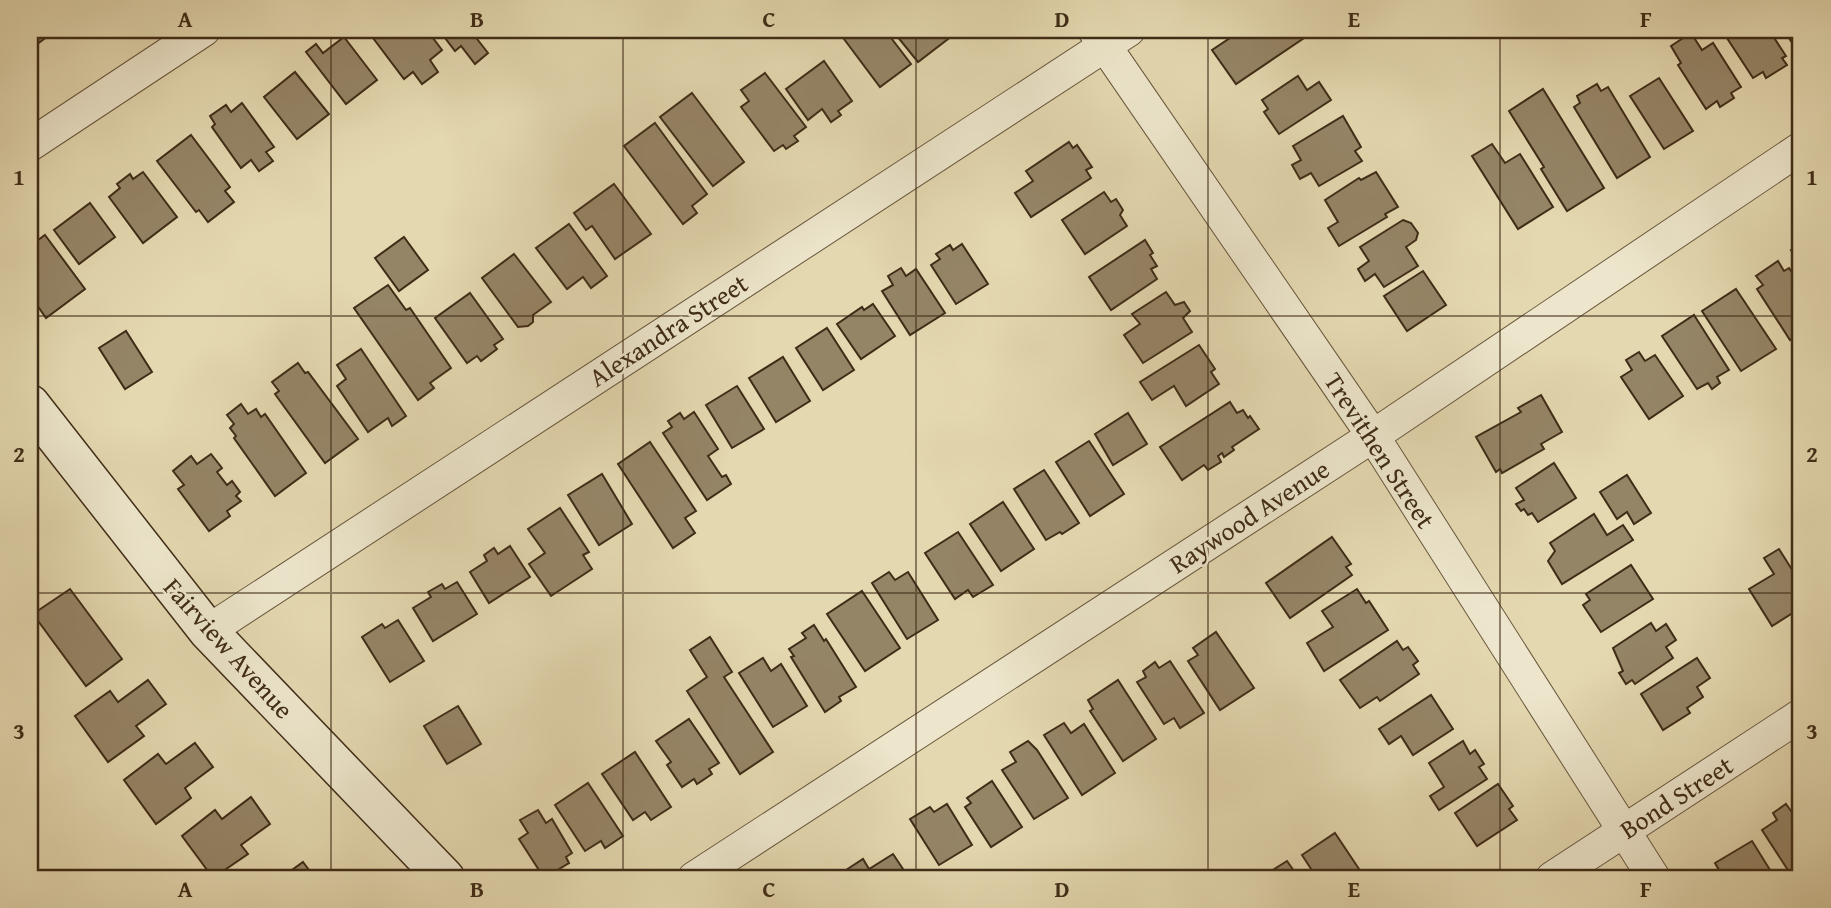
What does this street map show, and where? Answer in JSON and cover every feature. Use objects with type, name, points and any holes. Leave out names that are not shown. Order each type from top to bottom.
[{"type":"street","points":[[30,145],[204,30]]},
{"type":"street","name":"Trevithen Street","points":[[1109,35],[1373,436],[1654,878]]},
{"type":"street","name":"Alexandra Street","points":[[208,631],[1109,35]]},
{"type":"street","name":"Raywood Avenue","points":[[694,878],[1373,436],[1801,148]]},
{"type":"street","name":"Fairview Avenue","points":[[30,404],[208,631],[445,878]]},
{"type":"street","name":"Bond Street","points":[[1552,878],[1801,715]]},
{"type":"building","points":[[30,30],[38,30],[44,39],[32,48],[36,54],[30,58]]},
{"type":"building","points":[[367,30],[427,30],[442,50],[430,60],[438,72],[422,84],[413,72],[404,79]]},
{"type":"building","points":[[439,30],[481,30],[474,35],[488,53],[475,64],[461,46],[455,51]]},
{"type":"building","points":[[856,30],[885,30],[911,64],[880,87],[844,39]]},
{"type":"building","points":[[892,30],[941,30],[948,39],[918,62]]},
{"type":"building","points":[[1242,30],[1316,30],[1236,84],[1212,50]]},
{"type":"building","points":[[1734,30],[1769,30],[1786,56],[1782,58],[1787,65],[1766,78],[1763,72],[1753,78],[1725,35]]},
{"type":"building","points":[[1784,30],[1801,30],[1801,57]]},
{"type":"building","points":[[1691,33],[1702,50],[1713,43],[1741,87],[1731,93],[1734,98],[1720,107],[1717,101],[1706,109],[1678,65],[1681,63],[1671,46]]},
{"type":"building","points":[[344,37],[377,80],[346,104],[306,52],[316,44],[323,53]]},
{"type":"building","points":[[824,61],[852,101],[838,111],[841,115],[831,122],[822,109],[808,120],[786,89]]},
{"type":"building","points":[[295,72],[329,114],[297,139],[264,97]]},
{"type":"building","points":[[765,73],[806,127],[794,136],[798,141],[786,149],[783,145],[774,151],[741,107],[749,101],[741,90]]},
{"type":"building","points":[[1298,76],[1307,90],[1319,82],[1331,100],[1279,134],[1264,112],[1268,109],[1262,100]]},
{"type":"building","points":[[1659,78],[1693,131],[1664,149],[1630,96]]},
{"type":"building","points":[[1597,84],[1601,91],[1608,87],[1650,157],[1617,178],[1574,107],[1580,103],[1577,96]]},
{"type":"building","points":[[1543,89],[1604,188],[1567,211],[1541,169],[1544,167],[1509,111]]},
{"type":"building","points":[[692,93],[744,162],[713,186],[660,117]]},
{"type":"building","points":[[242,103],[274,147],[266,152],[273,161],[259,171],[251,160],[241,168],[212,127],[215,124],[210,116],[226,105],[231,112]]},
{"type":"building","points":[[1343,116],[1361,147],[1355,151],[1362,161],[1319,186],[1311,173],[1300,179],[1292,165],[1301,160],[1293,146]]},
{"type":"building","points":[[655,123],[707,194],[692,206],[697,213],[683,224],[624,146]]},
{"type":"building","points":[[191,135],[230,187],[225,191],[234,202],[208,222],[199,210],[196,212],[157,161]]},
{"type":"building","points":[[1069,142],[1073,148],[1077,145],[1092,167],[1086,170],[1091,178],[1031,217],[1015,193],[1033,181],[1026,171]]},
{"type":"building","points":[[1492,144],[1505,163],[1520,154],[1553,207],[1518,229],[1472,156]]},
{"type":"building","points":[[143,172],[177,217],[143,243],[109,197],[120,188],[117,184],[130,174],[133,179]]},
{"type":"building","points":[[1376,172],[1398,207],[1385,214],[1387,217],[1339,246],[1328,228],[1338,222],[1325,200],[1359,178],[1361,180]]},
{"type":"building","points":[[614,184],[651,234],[615,259],[592,226],[586,230],[574,213]]},
{"type":"building","points":[[1104,192],[1111,202],[1116,199],[1123,210],[1120,215],[1127,226],[1085,254],[1062,220]]},
{"type":"building","points":[[90,203],[115,237],[79,264],[54,230]]},
{"type":"building","points":[[1403,220],[1411,223],[1418,233],[1416,240],[1406,247],[1418,266],[1384,287],[1375,274],[1365,281],[1358,269],[1369,261],[1360,247]]},
{"type":"building","points":[[569,224],[607,276],[591,288],[583,277],[567,289],[536,248]]},
{"type":"building","points":[[45,235],[85,289],[46,318],[30,295],[30,246]]},
{"type":"building","points":[[404,237],[428,270],[399,291],[375,258]]},
{"type":"building","points":[[1145,240],[1157,266],[1151,269],[1157,279],[1111,310],[1089,277]]},
{"type":"building","points":[[962,244],[988,284],[956,304],[931,265],[940,259],[936,254],[950,245],[953,250]]},
{"type":"building","points":[[1801,244],[1801,265],[1791,250]]},
{"type":"building","points":[[514,254],[551,302],[533,315],[533,322],[528,326],[518,327],[482,278]]},
{"type":"building","points":[[1778,261],[1784,271],[1789,268],[1801,286],[1801,333],[1790,340],[1757,289],[1763,285],[1756,276]]},
{"type":"building","points":[[901,268],[906,276],[916,269],[945,313],[910,335],[882,291],[893,285],[888,276]]},
{"type":"building","points":[[1423,271],[1446,305],[1407,331],[1384,296]]},
{"type":"building","points":[[388,285],[406,310],[410,308],[451,368],[430,383],[434,388],[418,400],[354,308]]},
{"type":"building","points":[[1736,289],[1776,349],[1741,371],[1702,311]]},
{"type":"building","points":[[1166,292],[1175,305],[1184,302],[1190,311],[1183,318],[1192,332],[1143,363],[1124,335],[1140,324],[1132,314]]},
{"type":"building","points":[[470,293],[503,339],[494,345],[497,349],[481,361],[477,356],[467,363],[435,318]]},
{"type":"building","points":[[873,304],[895,336],[861,359],[837,324],[862,307],[864,310]]},
{"type":"building","points":[[1694,315],[1729,370],[1717,377],[1720,383],[1712,389],[1708,383],[1697,389],[1662,336]]},
{"type":"building","points":[[827,328],[854,370],[823,390],[796,348]]},
{"type":"building","points":[[126,331],[152,372],[125,389],[99,348]]},
{"type":"building","points":[[1199,345],[1215,369],[1211,372],[1219,384],[1186,406],[1174,386],[1152,400],[1140,382]]},
{"type":"building","points":[[361,349],[406,416],[392,426],[388,418],[368,432],[337,386],[346,379],[337,365]]},
{"type":"building","points":[[1639,352],[1645,361],[1655,355],[1683,396],[1649,419],[1621,377],[1632,370],[1626,360]]},
{"type":"building","points":[[783,357],[810,401],[776,422],[749,378]]},
{"type":"building","points":[[298,363],[305,373],[308,372],[358,439],[325,463],[275,394],[279,391],[272,382]]},
{"type":"building","points":[[737,386],[764,429],[732,448],[706,405]]},
{"type":"building","points":[[1541,395],[1562,432],[1541,444],[1544,449],[1502,473],[1500,469],[1496,472],[1476,437],[1521,412],[1518,408]]},
{"type":"building","points":[[1230,402],[1237,413],[1243,410],[1248,418],[1250,416],[1259,429],[1232,447],[1234,450],[1224,457],[1222,453],[1218,456],[1221,462],[1208,470],[1204,465],[1182,480],[1160,447]]},
{"type":"building","points":[[241,404],[248,414],[256,409],[261,417],[265,414],[306,473],[275,496],[234,438],[236,436],[230,428],[234,424],[227,415]]},
{"type":"building","points":[[694,412],[718,449],[708,456],[722,477],[726,475],[731,484],[707,500],[663,433],[672,427],[668,421],[680,413],[684,419]]},
{"type":"building","points":[[1128,413],[1147,444],[1113,465],[1095,434]]},
{"type":"building","points":[[1089,441],[1124,494],[1090,516],[1056,462]]},
{"type":"building","points":[[650,442],[696,511],[685,518],[695,533],[673,548],[618,464]]},
{"type":"building","points":[[211,454],[222,468],[217,472],[227,485],[232,481],[240,492],[236,496],[241,501],[227,511],[230,516],[209,531],[178,489],[184,485],[173,471],[191,456],[197,464]]},
{"type":"building","points":[[1554,463],[1576,498],[1538,522],[1532,513],[1528,515],[1516,504],[1524,500],[1516,488]]},
{"type":"building","points":[[1044,470],[1079,523],[1046,540],[1014,489]]},
{"type":"building","points":[[602,474],[632,524],[599,545],[568,495]]},
{"type":"building","points":[[1627,475],[1651,513],[1634,524],[1627,512],[1617,519],[1600,492]]},
{"type":"building","points":[[1003,502],[1034,549],[1001,571],[970,524]]},
{"type":"building","points":[[560,508],[589,552],[583,555],[592,569],[551,596],[529,564],[545,553],[528,529]]},
{"type":"building","points":[[1594,514],[1607,535],[1623,525],[1633,540],[1562,584],[1548,561],[1555,551],[1550,543]]},
{"type":"building","points":[[958,532],[993,585],[973,597],[968,590],[955,599],[925,553]]},
{"type":"building","points":[[1332,537],[1351,564],[1346,567],[1352,575],[1290,618],[1266,583]]},
{"type":"building","points":[[1801,541],[1801,559],[1793,547]]},
{"type":"building","points":[[510,546],[530,577],[489,603],[470,572],[487,561],[484,555],[494,548],[498,554]]},
{"type":"building","points":[[1779,549],[1801,584],[1801,601],[1796,604],[1799,609],[1772,626],[1749,589],[1774,574],[1764,558]]},
{"type":"building","points":[[1631,565],[1653,599],[1601,632],[1583,605],[1590,600],[1586,594]]},
{"type":"building","points":[[889,572],[895,580],[908,572],[938,620],[907,639],[872,583]]},
{"type":"building","points":[[457,582],[477,614],[433,641],[413,608],[431,597],[428,592],[442,584],[445,589]]},
{"type":"building","points":[[70,589],[122,659],[86,686],[33,614]]},
{"type":"building","points":[[1357,589],[1366,603],[1369,601],[1388,630],[1324,671],[1307,643],[1333,627],[1322,611]]},
{"type":"building","points":[[862,591],[900,648],[865,671],[827,614]]},
{"type":"building","points":[[398,620],[424,661],[390,682],[362,637],[382,624],[385,628]]},
{"type":"building","points":[[1651,623],[1656,631],[1666,624],[1676,640],[1666,647],[1673,658],[1635,684],[1632,680],[1626,684],[1619,673],[1623,671],[1613,648]]},
{"type":"building","points":[[814,625],[856,687],[839,697],[841,701],[825,712],[791,657],[794,656],[789,649],[806,638],[802,633]]},
{"type":"building","points":[[1216,632],[1254,688],[1220,710],[1188,661],[1198,655],[1193,648]]},
{"type":"building","points":[[710,637],[732,672],[724,677],[773,752],[740,774],[687,691],[707,677],[690,650]]},
{"type":"building","points":[[1397,641],[1403,650],[1408,647],[1418,661],[1413,665],[1419,674],[1380,701],[1377,697],[1360,708],[1340,680]]},
{"type":"building","points":[[763,658],[771,671],[781,664],[807,706],[773,727],[739,673]]},
{"type":"building","points":[[1697,658],[1710,678],[1697,687],[1703,697],[1687,708],[1690,713],[1663,730],[1641,694]]},
{"type":"building","points":[[1170,661],[1204,713],[1180,728],[1174,718],[1164,724],[1137,682],[1146,677],[1143,671],[1155,662],[1159,668]]},
{"type":"building","points":[[148,680],[166,704],[136,726],[144,736],[108,762],[75,716],[110,691],[118,702]]},
{"type":"building","points":[[1118,680],[1156,739],[1123,761],[1090,711],[1093,709],[1088,700]]},
{"type":"building","points":[[1431,695],[1453,729],[1413,755],[1401,736],[1389,744],[1379,729]]},
{"type":"building","points":[[458,706],[481,744],[447,764],[424,726]]},
{"type":"building","points":[[689,719],[719,763],[709,769],[712,774],[697,784],[694,779],[682,787],[667,765],[671,762],[656,741]]},
{"type":"building","points":[[1064,723],[1071,733],[1084,724],[1115,773],[1082,795],[1044,735]]},
{"type":"building","points":[[1028,741],[1037,750],[1068,798],[1034,819],[1002,770],[1016,762],[1010,752]]},
{"type":"building","points":[[1463,741],[1470,754],[1475,750],[1484,764],[1479,767],[1487,779],[1439,810],[1430,796],[1444,787],[1429,763]]},
{"type":"building","points":[[195,743],[213,767],[185,788],[191,798],[156,824],[124,780],[158,754],[166,764]]},
{"type":"building","points":[[635,752],[671,807],[651,820],[645,812],[633,820],[602,774]]},
{"type":"building","points":[[992,781],[1022,827],[991,847],[965,807],[971,803],[967,798]]},
{"type":"building","points":[[588,783],[623,836],[605,848],[601,841],[585,851],[555,805]]},
{"type":"building","points":[[1498,784],[1513,806],[1509,809],[1517,820],[1477,846],[1455,813]]},
{"type":"building","points":[[251,797],[270,824],[241,845],[248,854],[213,878],[182,836],[215,810],[222,819]]},
{"type":"building","points":[[947,804],[972,845],[939,865],[910,819],[930,807],[934,812]]},
{"type":"building","points":[[1786,804],[1791,811],[1794,809],[1801,821],[1801,878],[1793,878],[1762,830],[1777,820],[1773,813]]},
{"type":"building","points":[[538,810],[546,823],[552,819],[572,853],[566,857],[569,863],[544,878],[519,839],[528,833],[520,820]]},
{"type":"building","points":[[1335,833],[1365,878],[1317,878],[1302,855]]},
{"type":"building","points":[[1752,841],[1775,878],[1731,878],[1728,874],[1723,877],[1715,863]]},
{"type":"building","points":[[893,854],[909,878],[847,878],[843,872],[863,859],[869,869]]},
{"type":"building","points":[[1287,861],[1299,878],[1272,878],[1268,873]]},
{"type":"building","points":[[303,862],[315,878],[281,878]]}]
